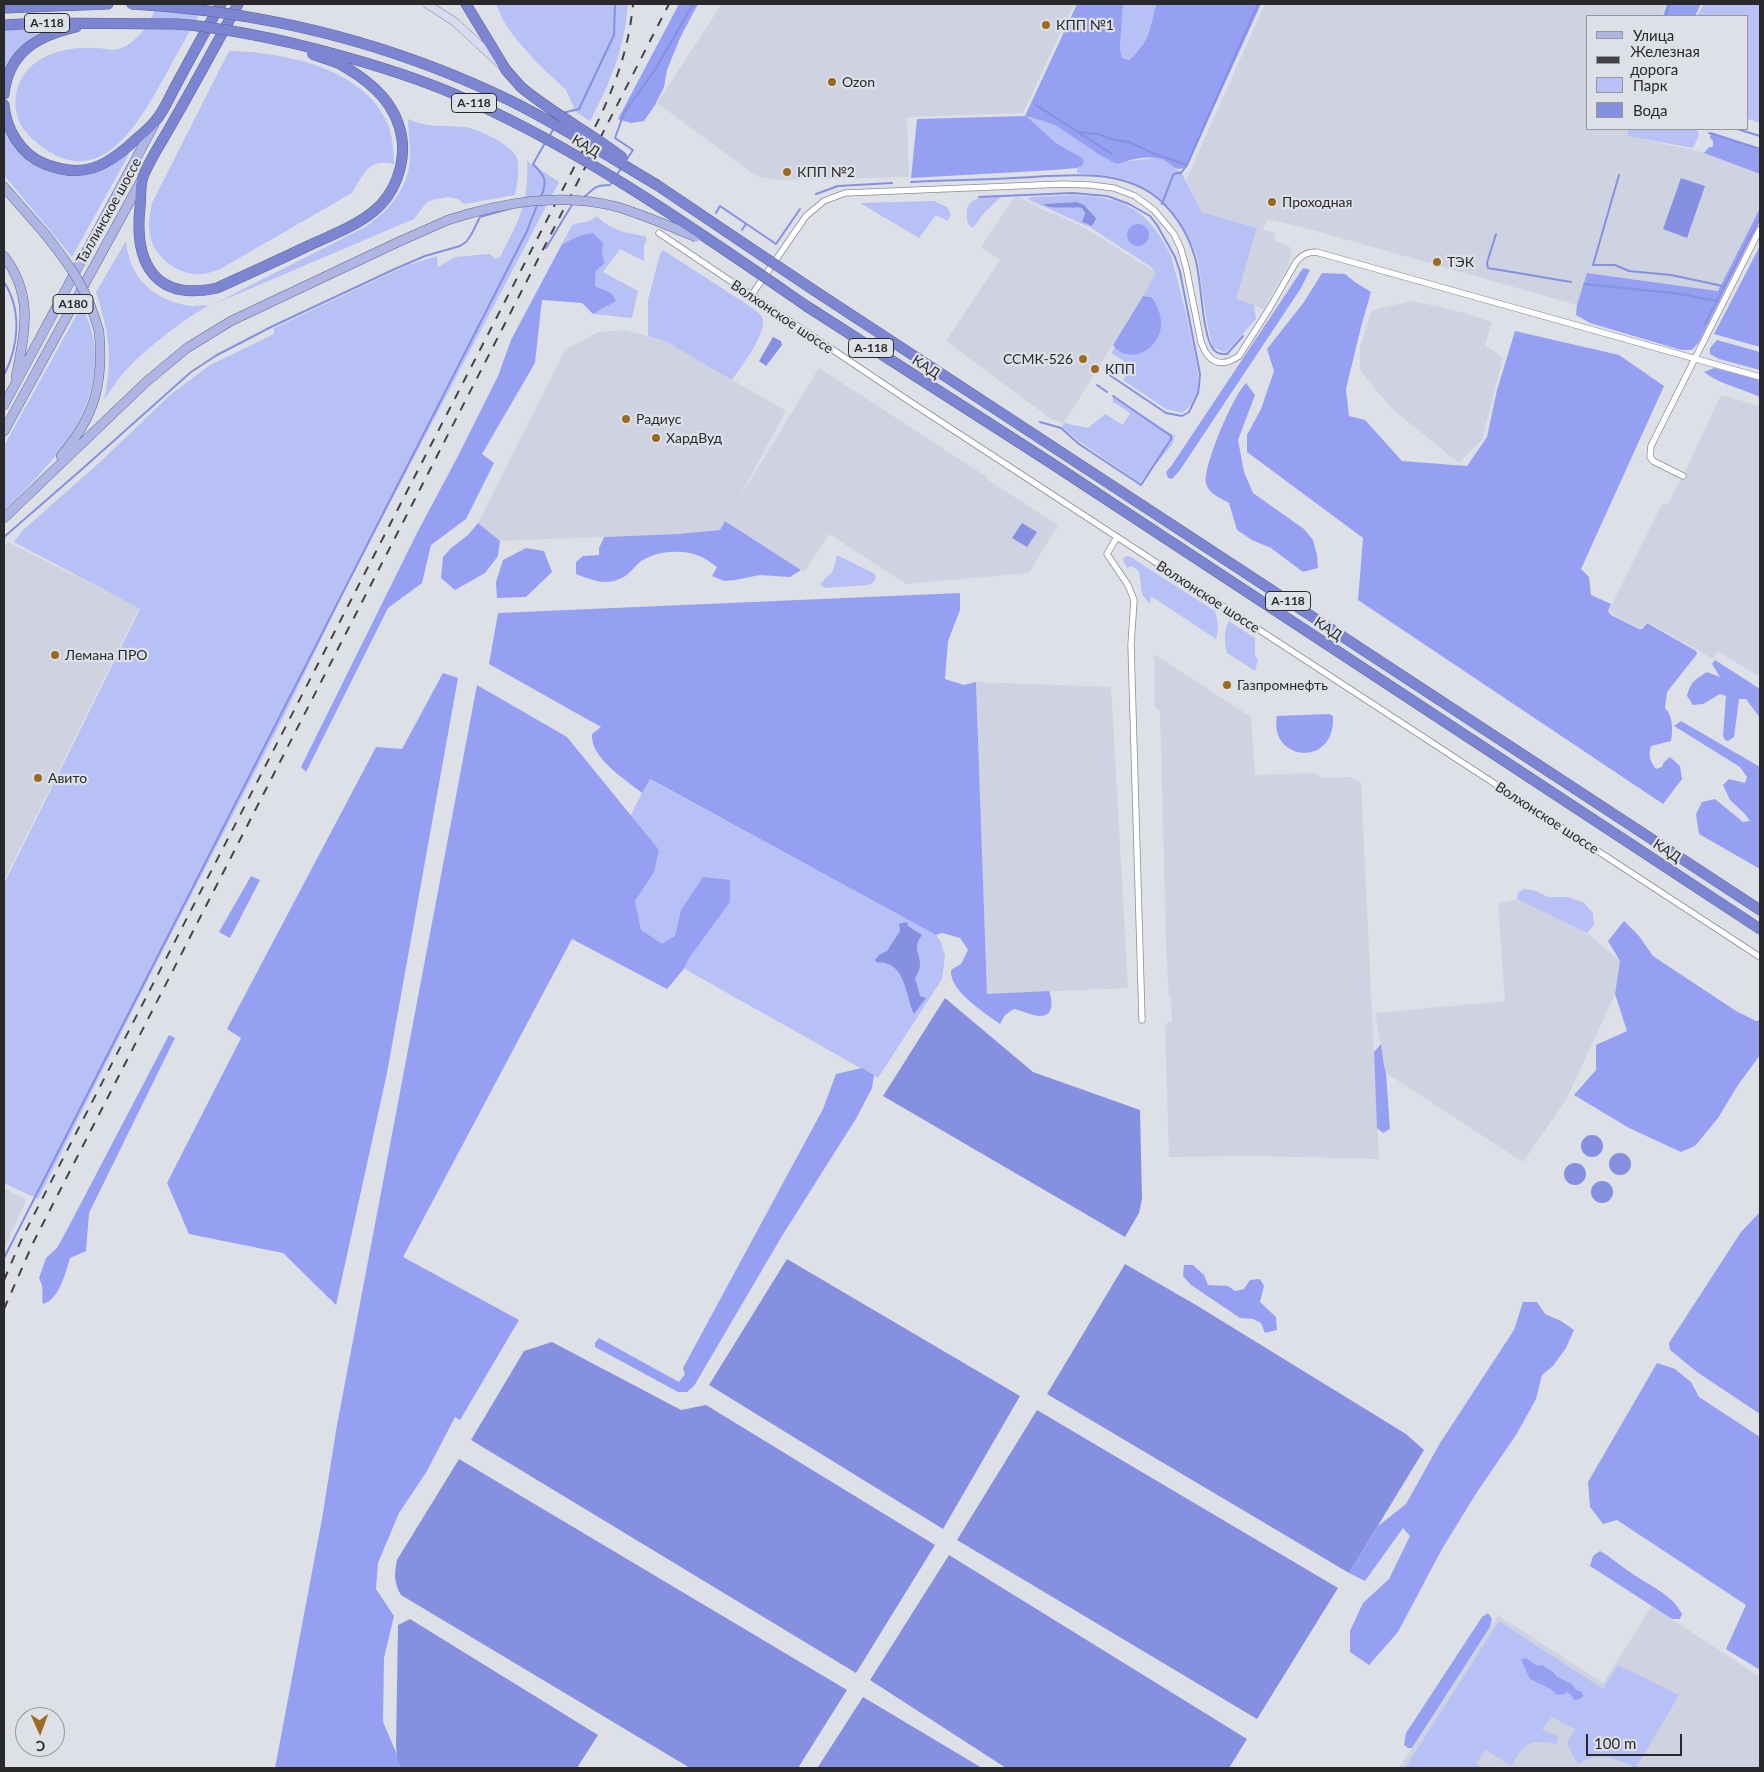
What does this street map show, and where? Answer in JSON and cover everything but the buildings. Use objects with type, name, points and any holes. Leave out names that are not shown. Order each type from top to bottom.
[{"type":"highway","name":"А-118","points":[[4,8],[108,4]]},
{"type":"highway","name":"КАД","points":[[131,4],[199,9],[266,20],[339,37],[403,56],[453,75],[510,100],[568,132],[657,185],[816,292],[1760,910]]},
{"type":"highway","name":"Таллинское шоссе","points":[[156,121],[220,4]]},
{"type":"highway","name":"Таллинское шоссе","points":[[143,177],[238,4]]},
{"type":"highway","points":[[466,4],[506,70],[522,87],[536,100],[603,142],[657,185]]},
{"type":"highway","name":"КАД","points":[[4,25],[40,22],[177,24],[226,29],[317,49],[391,70],[451,93],[507,118],[561,147],[739,260],[1760,929]]},
{"type":"highway","points":[[4,94],[9,71],[23,50],[50,34],[89,23]]},
{"type":"highway","points":[[143,177],[138,236],[143,260],[157,278],[168,286],[182,291],[201,292],[216,288],[350,227],[375,211],[394,186],[401,170],[403,148],[400,127],[393,111],[383,97],[366,80],[338,63],[312,54],[259,41],[196,31],[177,24]]},
{"type":"highway","points":[[4,105],[8,127],[16,141],[28,154],[41,163],[59,170],[94,169],[109,162],[119,156],[156,121]]},
{"type":"main road","points":[[427,4],[455,22],[506,70]]},
{"type":"main road","name":"Таллинское шоссе","points":[[4,405],[156,121]]},
{"type":"main road","name":"Таллинское шоссе","points":[[4,431],[143,177]]},
{"type":"main road","points":[[4,187],[66,260],[82,286],[92,306],[99,332],[101,353],[100,380],[93,406],[67,449],[23,499]]},
{"type":"main road","points":[[4,518],[146,382],[201,338],[272,301],[448,220],[488,208],[513,204],[562,200],[589,202],[632,212],[696,237],[739,260]]},
{"type":"main road","points":[[4,256],[19,281],[26,309],[14,387]]},
{"type":"street","points":[[751,296],[806,216],[814,208],[834,196],[854,193],[1063,184],[1090,185],[1114,188],[1134,196],[1154,210],[1174,234],[1186,267],[1201,342],[1205,353],[1217,362],[1232,361],[1239,356],[1296,262],[1309,252],[1316,252],[1760,377]]},
{"type":"street","points":[[1683,476],[1653,462],[1649,452],[1760,229]]},
{"type":"street","name":"Волхонское шоссе","points":[[659,233],[1116,537],[1760,957]]},
{"type":"street","points":[[1116,537],[1107,554],[1128,585],[1134,600],[1132,645],[1142,1020]]},
{"type":"shaded area","points":[[679,4],[698,4],[680,38],[667,70],[664,87],[655,105],[644,121],[631,123],[618,119]]},
{"type":"shaded area","points":[[722,4],[1074,4],[1023,113],[907,117],[909,177],[776,180],[752,173],[657,103]]},
{"type":"shaded area","points":[[1077,4],[1123,4],[1120,49],[1122,58],[1129,60],[1145,41],[1156,4],[1261,4],[1187,166],[1178,169],[1162,159],[1151,158],[1136,159],[1117,164],[1098,154],[1055,125],[1026,116],[1056,143],[1084,159],[1083,165],[1077,168],[1054,170],[911,178],[917,119],[1025,116]]},
{"type":"shaded area","points":[[1265,4],[1665,4],[1662,15],[1586,15],[1586,130],[1629,130],[1627,136],[1698,151],[1760,174],[1760,208],[1718,291],[1587,273],[1577,305],[1309,229],[1267,219],[1263,230],[1276,233],[1274,240],[1290,247],[1292,253],[1288,266],[1263,309],[1235,299],[1257,228],[1202,212],[1186,180]]},
{"type":"shaded area","points":[[1667,4],[1701,4],[1696,15],[1663,15]]},
{"type":"shaded area","points":[[1711,132],[1760,148],[1760,174],[1704,153],[1709,147],[1713,147],[1713,141],[1710,138]]},
{"type":"shaded area","points":[[1018,196],[1051,214],[1054,213],[1087,229],[1157,273],[1064,423],[1051,419],[946,341],[1000,260],[981,247],[1014,198]]},
{"type":"shaded area","points":[[1760,208],[1760,220],[1699,342],[1692,350],[1681,350],[1590,323],[1576,315],[1577,305],[1587,273],[1718,291]]},
{"type":"shaded area","points":[[1138,224],[1146,227],[1149,235],[1146,243],[1138,246],[1130,243],[1127,235],[1130,227]]},
{"type":"shaded area","points":[[593,233],[603,243],[602,254],[605,263],[596,271],[595,286],[611,293],[616,301],[593,314],[582,303],[542,300],[535,363],[482,454],[494,463],[466,519],[431,545],[422,583],[388,608],[306,772],[301,767],[417,533],[498,376],[511,340],[562,244],[581,235]]},
{"type":"shaded area","points":[[1760,246],[1760,347],[1714,334]]},
{"type":"shaded area","points":[[1303,268],[1310,270],[1301,288],[1180,470],[1172,479],[1168,478],[1166,472]]},
{"type":"shaded area","points":[[1322,273],[1345,274],[1371,292],[1346,389],[1349,416],[1365,420],[1402,461],[1467,466],[1487,437],[1497,390],[1515,331],[1619,355],[1664,386],[1581,569],[1589,577],[1591,595],[1611,604],[1608,611],[1611,615],[1639,629],[1642,629],[1647,623],[1696,651],[1697,654],[1667,692],[1665,708],[1670,715],[1672,723],[1671,741],[1651,746],[1650,750],[1650,758],[1656,769],[1662,767],[1664,762],[1670,757],[1680,766],[1682,779],[1663,804],[1358,600],[1363,538],[1247,452],[1247,435],[1261,409],[1274,371],[1267,349],[1304,302]]},
{"type":"shaded area","points":[[1143,296],[1152,297],[1157,307],[1161,322],[1159,335],[1149,348],[1135,355],[1127,354],[1113,345]]},
{"type":"shaded area","points":[[1412,301],[1454,310],[1492,322],[1485,345],[1503,358],[1482,440],[1459,463],[1392,409],[1360,370],[1360,347],[1372,310]]},
{"type":"shaded area","points":[[625,330],[665,341],[786,411],[735,505],[819,368],[1058,525],[1029,573],[906,584],[829,534],[804,572],[726,521],[720,530],[678,534],[500,541],[478,523],[565,350],[598,332]]},
{"type":"shaded area","points":[[1717,340],[1760,352],[1760,370],[1719,359],[1710,354],[1710,348]]},
{"type":"shaded area","points":[[1714,368],[1760,380],[1760,397],[1724,383],[1704,372]]},
{"type":"shaded area","points":[[1246,383],[1255,395],[1238,440],[1244,472],[1253,493],[1304,529],[1313,540],[1318,568],[1303,572],[1271,548],[1252,540],[1237,530],[1229,503],[1215,495],[1207,487],[1206,474],[1214,447],[1240,390]]},
{"type":"shaded area","points":[[1725,396],[1760,406],[1760,677],[1718,651],[1713,659],[1646,621],[1639,628],[1612,614],[1609,610],[1662,504],[1667,505],[1683,476],[1720,397]]},
{"type":"shaded area","points":[[725,521],[801,570],[790,577],[760,575],[724,581],[712,576],[717,567],[700,556],[684,552],[669,552],[654,555],[641,561],[621,579],[607,582],[596,581],[576,574],[576,562],[583,556],[599,555],[599,548],[604,537],[720,530]]},
{"type":"shaded area","points":[[478,523],[500,541],[498,556],[485,573],[455,590],[441,578],[443,557],[468,535]]},
{"type":"shaded area","points":[[8,542],[139,608],[4,881],[4,546]]},
{"type":"shaded area","points":[[526,548],[544,551],[552,572],[526,597],[497,598],[496,582],[503,560]]},
{"type":"shaded area","points":[[960,593],[960,610],[948,641],[945,679],[964,685],[976,682],[987,994],[1049,991],[1051,999],[1050,1011],[1044,1016],[1033,1015],[1014,1009],[1005,1015],[1000,1024],[969,1001],[956,986],[952,978],[951,970],[961,964],[968,950],[960,938],[942,933],[936,935],[650,779],[642,793],[602,760],[593,743],[592,734],[601,727],[489,664],[498,613]]},
{"type":"shaded area","points":[[1154,654],[1251,717],[1255,775],[1314,773],[1323,778],[1351,777],[1361,783],[1379,1159],[1252,1156],[1169,1157],[1165,1024],[1172,1022],[1166,942],[1160,711],[1155,707]]},
{"type":"shaded area","points":[[1715,660],[1760,689],[1760,718],[1746,699],[1739,699],[1734,737],[1728,741],[1723,736],[1726,696],[1720,694],[1703,704],[1693,705],[1687,696],[1694,682],[1707,672],[1720,677],[1712,664]]},
{"type":"shaded area","points":[[443,673],[458,678],[387,1073],[336,1305],[283,1253],[189,1234],[167,1183],[241,1038],[227,1029],[376,747],[402,749]]},
{"type":"shaded area","points":[[976,682],[1111,687],[1128,988],[987,994]]},
{"type":"shaded area","points":[[477,685],[567,737],[659,850],[654,872],[635,901],[641,930],[662,944],[675,936],[681,910],[703,877],[730,880],[730,902],[689,958],[683,970],[667,989],[572,939],[403,1257],[519,1320],[460,1420],[455,1417],[427,1471],[399,1513],[378,1563],[376,1589],[394,1616],[384,1658],[383,1722],[403,1768],[275,1768],[322,1519],[337,1425]]},
{"type":"shaded area","points":[[1329,714],[1333,716],[1331,733],[1324,745],[1314,751],[1303,753],[1292,750],[1282,742],[1277,731],[1277,716]]},
{"type":"shaded area","points":[[1681,721],[1760,767],[1760,869],[1699,834],[1696,814],[1702,802],[1715,799],[1743,822],[1750,821],[1730,800],[1723,785],[1729,779],[1745,783],[1747,777],[1740,767],[1674,726]]},
{"type":"shaded area","points":[[251,876],[260,880],[230,938],[219,932]]},
{"type":"shaded area","points":[[1517,899],[1587,933],[1620,961],[1615,994],[1566,1100],[1523,1162],[1386,1073],[1375,1013],[1505,1001],[1498,904]]},
{"type":"shaded area","points":[[1624,921],[1639,936],[1653,956],[1736,1011],[1756,1021],[1760,1020],[1760,1055],[1738,1085],[1718,1118],[1695,1146],[1681,1152],[1629,1128],[1574,1095],[1596,1070],[1596,1045],[1627,1031],[1615,994],[1620,961],[1608,941]]},
{"type":"shaded area","points":[[169,1035],[175,1038],[89,1213],[86,1251],[70,1258],[58,1291],[49,1301],[43,1304],[39,1278],[46,1258],[57,1248]]},
{"type":"shaded area","points":[[1381,1044],[1386,1073],[1390,1129],[1383,1133],[1377,1128],[1374,1052]]},
{"type":"shaded area","points":[[862,1068],[874,1075],[872,1088],[857,1117],[782,1236],[694,1386],[687,1392],[678,1392],[595,1347],[595,1343],[599,1338],[679,1382],[685,1374],[683,1368],[823,1109],[836,1074]]},
{"type":"shaded area","points":[[4,1188],[26,1200],[4,1250]]},
{"type":"shaded area","points":[[1760,1212],[1760,1414],[1697,1372],[1670,1350],[1669,1343],[1741,1232]]},
{"type":"shaded area","points":[[1184,1265],[1193,1265],[1204,1275],[1208,1285],[1228,1286],[1235,1291],[1244,1289],[1250,1280],[1260,1279],[1264,1286],[1260,1302],[1276,1317],[1277,1330],[1265,1333],[1261,1323],[1253,1319],[1240,1318],[1191,1285],[1183,1276]]},
{"type":"shaded area","points":[[1523,1302],[1537,1302],[1545,1314],[1561,1321],[1574,1330],[1566,1348],[1553,1366],[1542,1375],[1536,1399],[1516,1435],[1477,1492],[1442,1549],[1398,1632],[1369,1665],[1350,1652],[1350,1631],[1363,1603],[1389,1579],[1410,1536],[1403,1528],[1365,1581],[1349,1573],[1378,1526],[1406,1504],[1440,1443],[1514,1330]]},
{"type":"shaded area","points":[[1657,1363],[1675,1369],[1691,1382],[1699,1397],[1760,1437],[1760,1670],[1726,1649],[1746,1605],[1617,1520],[1603,1524],[1590,1507],[1588,1482]]},
{"type":"shaded area","points":[[1600,1551],[1666,1595],[1678,1607],[1682,1614],[1680,1619],[1672,1619],[1590,1566],[1593,1556]]},
{"type":"shaded area","points":[[1652,1606],[1760,1677],[1760,1768],[1399,1768],[1498,1615],[1603,1683]]},
{"type":"shaded area","points":[[1488,1613],[1492,1619],[1490,1627],[1412,1748],[1408,1748],[1404,1745],[1406,1733],[1482,1617]]},
{"type":"shaded area","points":[[1526,1658],[1537,1666],[1542,1665],[1557,1677],[1572,1684],[1576,1690],[1582,1692],[1583,1696],[1580,1699],[1574,1700],[1567,1692],[1557,1695],[1551,1689],[1530,1679],[1521,1660]]},
{"type":"green space","points":[[157,4],[205,4],[156,92],[131,129],[117,145],[101,156],[83,161],[63,158],[41,146],[29,136],[18,118],[15,104],[20,82],[26,71],[46,56],[70,49],[99,48],[116,50],[126,46],[143,31]]},
{"type":"green space","points":[[496,4],[628,4],[620,51],[604,93],[590,121],[576,112],[566,90],[535,61],[513,35],[503,20]]},
{"type":"green space","points":[[1123,4],[1156,4],[1148,34],[1136,53],[1129,60],[1122,58],[1120,49]]},
{"type":"green space","points":[[1704,4],[1760,4],[1760,123],[1749,119],[1749,15],[1698,15]]},
{"type":"green space","points":[[51,27],[52,29],[28,42],[23,47],[13,59],[4,75],[4,30]]},
{"type":"green space","points":[[229,51],[250,52],[295,59],[339,75],[358,87],[374,102],[386,120],[393,147],[394,164],[378,163],[372,166],[364,174],[352,193],[220,269],[206,274],[187,273],[173,267],[161,257],[153,245],[150,235],[150,213],[152,203]]},
{"type":"green space","points":[[1025,116],[1055,125],[1098,154],[1128,161],[1156,158],[1168,161],[1177,170],[1180,170],[1202,212],[1257,228],[1236,299],[1254,305],[1256,319],[1227,351],[1223,352],[1213,347],[1197,255],[1185,231],[1171,211],[1153,194],[1132,182],[1109,176],[1077,173],[1077,168],[1083,165],[1084,159],[1056,143]]},
{"type":"green space","points":[[408,119],[429,125],[471,128],[507,147],[516,156],[518,165],[515,195],[464,204],[458,199],[449,197],[427,202],[414,219],[212,305],[374,221],[397,196],[407,176],[410,154]]},
{"type":"green space","points":[[4,126],[13,143],[26,156],[41,166],[59,173],[77,175],[95,173],[112,166],[127,153],[129,154],[72,257],[4,175]]},
{"type":"green space","points":[[1629,130],[1697,130],[1699,135],[1693,148],[1627,136]]},
{"type":"green space","points":[[527,161],[559,182],[353,573],[285,714],[164,948],[38,1199],[4,1183],[4,884],[140,609],[14,542],[22,531],[100,462],[170,395],[210,365],[274,334],[274,328],[408,265],[437,256],[438,267],[455,257],[490,254],[495,259],[500,257],[513,232],[524,201]]},
{"type":"green space","points":[[1073,195],[1099,197],[1119,202],[1138,212],[1160,236],[1171,256],[1198,372],[1196,395],[1185,411],[1182,413],[1166,409],[1123,380],[1132,366],[1111,353],[1115,347],[1129,355],[1161,327],[1160,316],[1152,297],[1143,296],[1156,273],[1151,267],[1091,228],[1027,199],[1031,197]],"holes":[[[1077,202],[1084,205],[1096,218],[1096,222],[1092,226],[1086,224],[1083,219],[1085,213],[1082,208],[1043,204]]]},
{"type":"green space","points":[[1001,197],[984,213],[973,228],[968,224],[967,215],[970,203],[980,198]]},
{"type":"green space","points":[[934,201],[947,207],[951,214],[948,221],[936,215],[919,238],[860,203]]},
{"type":"green space","points":[[598,217],[614,228],[645,236],[647,239],[644,246],[644,261],[620,249],[603,272],[638,291],[632,318],[593,314],[608,306],[611,293],[595,286],[596,271],[605,263],[602,254],[581,235],[562,244],[572,225]]},
{"type":"green space","points":[[126,241],[128,254],[137,275],[152,291],[173,302],[185,305],[209,305],[176,326],[145,351],[118,380],[104,400],[109,358],[107,333],[96,292]]},
{"type":"green space","points":[[663,250],[754,309],[761,316],[763,323],[758,340],[732,380],[665,341],[648,336],[648,300],[660,254]]},
{"type":"green space","points":[[82,305],[94,345],[94,371],[90,395],[81,417],[69,438],[38,476],[4,511],[4,446]]},
{"type":"green space","points":[[1113,397],[1175,436],[1172,445],[1140,483],[1062,427],[1064,423],[1088,428],[1105,414],[1123,425],[1130,413],[1113,402]]},
{"type":"green space","points":[[837,555],[875,574],[874,582],[868,585],[825,588],[820,584],[832,572]]},
{"type":"green space","points":[[1129,556],[1215,611],[1218,625],[1216,639],[1151,596],[1150,604],[1142,594],[1139,571],[1131,566],[1127,568],[1123,560],[1124,557]]},
{"type":"green space","points":[[1229,621],[1255,638],[1255,655],[1258,660],[1255,671],[1227,653],[1225,637]]},
{"type":"green space","points":[[649,779],[936,935],[941,942],[945,956],[942,979],[878,1078],[683,968],[581,914]]},
{"type":"green space","points":[[1524,889],[1536,891],[1548,897],[1567,897],[1583,902],[1593,913],[1594,925],[1587,933],[1517,899],[1518,893]]},
{"type":"green space","points":[[1499,1621],[1603,1689],[1618,1665],[1679,1695],[1636,1768],[1601,1756],[1578,1764],[1567,1743],[1575,1729],[1552,1717],[1542,1729],[1559,1737],[1556,1744],[1533,1742],[1528,1744],[1511,1766],[1486,1750],[1476,1763],[1483,1768],[1405,1768]]},
{"type":"water","points":[[1681,178],[1705,186],[1687,238],[1663,229]]},
{"type":"water","points":[[1077,202],[1084,205],[1096,218],[1092,226],[1082,222],[1085,213],[1082,208],[1050,207],[1043,204]]},
{"type":"water","points":[[773,337],[781,341],[782,345],[766,366],[759,361]]},
{"type":"water","points":[[1022,523],[1037,532],[1027,547],[1012,538]]},
{"type":"water","points":[[907,922],[908,926],[922,935],[917,946],[920,965],[915,978],[920,996],[926,998],[914,1014],[904,984],[897,971],[892,966],[876,962],[875,960],[879,955],[887,951],[900,931],[899,924]]},
{"type":"water","points":[[945,998],[1033,1072],[1140,1110],[1142,1199],[1139,1213],[1125,1237],[883,1096]]},
{"type":"water","points":[[1588,1135],[1596,1135],[1603,1142],[1603,1150],[1596,1157],[1588,1157],[1581,1150],[1581,1142]]},
{"type":"water","points":[[1620,1153],[1628,1156],[1631,1164],[1628,1172],[1620,1175],[1612,1172],[1609,1164],[1612,1156]]},
{"type":"water","points":[[1571,1163],[1579,1163],[1586,1170],[1586,1178],[1579,1185],[1571,1185],[1564,1178],[1564,1170]]},
{"type":"water","points":[[1602,1181],[1610,1184],[1613,1192],[1610,1200],[1602,1203],[1594,1200],[1591,1192],[1594,1184]]},
{"type":"water","points":[[787,1259],[1020,1396],[943,1529],[709,1385]]},
{"type":"water","points":[[1125,1264],[1196,1305],[1406,1434],[1424,1450],[1349,1573],[1047,1394]]},
{"type":"water","points":[[552,1342],[681,1410],[706,1405],[935,1545],[856,1673],[471,1440],[524,1351]]},
{"type":"water","points":[[1037,1410],[1338,1588],[1257,1719],[957,1540]]},
{"type":"water","points":[[459,1459],[847,1690],[798,1768],[690,1768],[401,1595],[395,1578],[397,1560]]},
{"type":"water","points":[[949,1555],[1247,1739],[1229,1768],[1006,1768],[870,1680]]},
{"type":"water","points":[[410,1619],[598,1735],[577,1768],[402,1768],[398,1762],[396,1746],[398,1625]]},
{"type":"water","points":[[863,1697],[982,1768],[818,1767]]},
{"type":"waterway","points":[[562,113],[579,109],[614,35],[615,4]]},
{"type":"waterway","points":[[627,159],[633,150],[615,138],[624,113],[655,70],[693,4]]},
{"type":"waterway","points":[[1162,204],[1173,175],[1181,173],[1187,165],[1258,4]]},
{"type":"waterway","points":[[1666,15],[1669,4]]},
{"type":"waterway","points":[[1036,105],[1112,154]]},
{"type":"waterway","points":[[549,137],[554,128]]},
{"type":"waterway","points":[[1740,130],[1760,136]]},
{"type":"waterway","points":[[1079,132],[1098,134],[1114,140],[1129,142],[1152,153],[1187,165]]},
{"type":"waterway","points":[[1709,133],[1760,149]]},
{"type":"waterway","points":[[541,197],[545,182],[543,175],[533,164],[545,143]]},
{"type":"waterway","points":[[616,176],[622,167]]},
{"type":"waterway","points":[[911,182],[1072,175],[1111,178],[1130,183],[1147,191],[1163,203],[1182,227],[1192,247],[1197,264],[1204,319],[1210,343],[1214,350],[1221,354],[1227,354],[1243,336]]},
{"type":"waterway","points":[[1619,175],[1593,265],[1615,265],[1629,271],[1671,275],[1724,287]]},
{"type":"waterway","points":[[584,197],[595,188],[610,185],[612,182]]},
{"type":"waterway","points":[[816,194],[838,186],[892,183]]},
{"type":"waterway","points":[[979,197],[1072,193],[1107,196],[1129,204],[1150,216],[1157,225],[1175,257],[1180,272],[1200,374],[1198,393],[1189,412],[1182,416],[1166,413],[1105,372]]},
{"type":"waterway","points":[[4,1258],[527,231],[538,203]]},
{"type":"waterway","points":[[546,248],[573,203]]},
{"type":"waterway","points":[[716,213],[720,206],[776,244],[800,209]]},
{"type":"waterway","points":[[4,537],[191,372],[217,355],[273,326],[397,268],[425,256],[460,246],[471,235],[480,217],[512,208]]},
{"type":"waterway","points":[[1705,324],[1760,218]]},
{"type":"waterway","points":[[742,230],[746,224]]},
{"type":"waterway","points":[[1496,234],[1487,263],[1488,268],[1571,282]]},
{"type":"waterway","points":[[4,282],[14,304],[16,316],[13,352],[4,375]]},
{"type":"waterway","points":[[1584,284],[1673,293],[1718,301]]},
{"type":"waterway","points":[[1097,385],[1107,392]]},
{"type":"waterway","points":[[1040,422],[1061,428],[1079,444],[1141,485],[1171,439],[1171,436],[1113,396]]},
{"type":"railway","points":[[4,1280],[23,1236],[599,119],[621,63],[629,35],[633,4]]},
{"type":"railway","points":[[4,1309],[33,1243],[669,4]]},
{"type":"place","name":"КПП №1","points":[[1046,25]]},
{"type":"place","name":"Ozon","points":[[832,82]]},
{"type":"place","name":"КПП №2","points":[[787,172]]},
{"type":"place","name":"Проходная","points":[[1272,202]]},
{"type":"place","name":"ТЭК","points":[[1437,262]]},
{"type":"place","name":"ССМК-526","points":[[1083,359]]},
{"type":"place","name":"КПП","points":[[1095,369]]},
{"type":"place","name":"Радиус","points":[[626,419]]},
{"type":"place","name":"ХардВуд","points":[[656,438]]},
{"type":"place","name":"Лемана ПРО","points":[[55,655]]},
{"type":"place","name":"Газпромнефть","points":[[1227,685]]},
{"type":"place","name":"Авито","points":[[38,778]]}]
